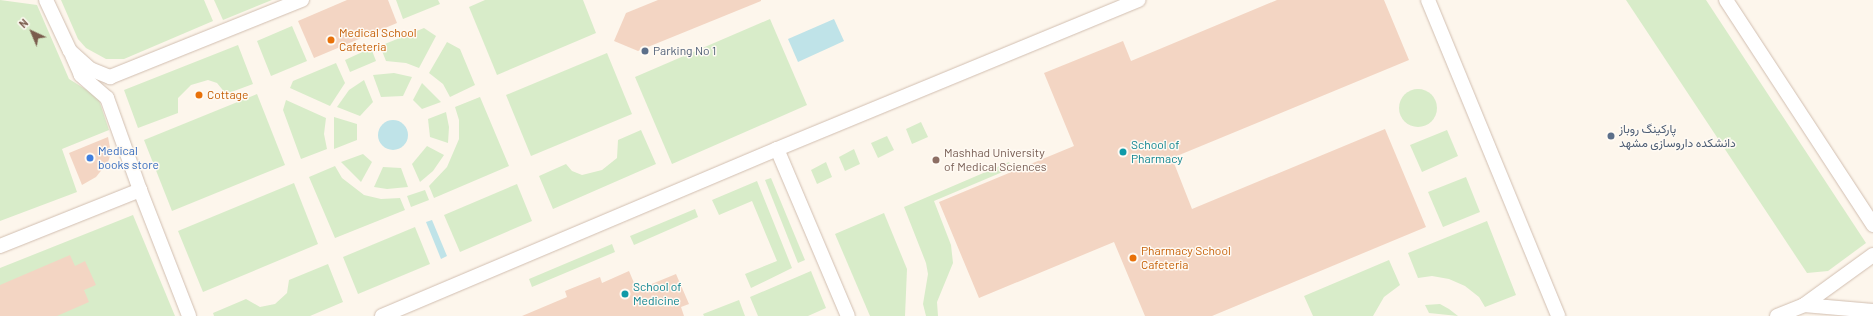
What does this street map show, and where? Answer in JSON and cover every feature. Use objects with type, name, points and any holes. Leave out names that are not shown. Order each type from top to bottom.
[{"type":"lane","points":[[46,0],[81,75],[107,98]]},
{"type":"lane","points":[[70,51],[90,69],[110,77],[302,0]]},
{"type":"lane","points":[[382,316],[777,148],[1139,0]]},
{"type":"lane","points":[[1428,0],[1558,316]]},
{"type":"lane","points":[[1726,0],[1873,225]]},
{"type":"lane","points":[[110,77],[106,86],[107,98],[140,190],[189,316]]},
{"type":"lane","points":[[777,148],[848,316]]},
{"type":"lane","points":[[0,246],[140,190]]},
{"type":"lane","points":[[1777,316],[1804,305],[1873,255]]},
{"type":"lane","points":[[1804,305],[1873,311]]},
{"type":"green space","points":[[0,0],[37,5],[69,79],[98,97],[109,130],[62,149],[77,192],[0,221]]},
{"type":"green space","points":[[61,0],[204,0],[213,21],[124,59],[106,59],[86,48],[78,39]]},
{"type":"green space","points":[[214,0],[272,0],[223,20]]},
{"type":"green space","points":[[396,0],[438,0],[440,4],[403,19]]},
{"type":"green space","points":[[485,0],[583,0],[596,33],[497,75],[469,7]]},
{"type":"green space","points":[[1626,0],[1706,0],[1866,243],[1828,271],[1807,273]]},
{"type":"green space","points":[[770,19],[807,105],[672,164],[635,77]]},
{"type":"green space","points":[[292,26],[307,61],[271,76],[257,41]]},
{"type":"green space","points":[[424,28],[436,36],[419,68],[406,63],[386,61],[380,46]]},
{"type":"green space","points":[[447,42],[460,49],[475,85],[450,97],[443,84],[429,73]]},
{"type":"green space","points":[[238,45],[253,84],[226,94],[217,83],[208,80],[191,85],[178,98],[178,113],[138,128],[124,90]]},
{"type":"green space","points":[[371,48],[376,61],[350,72],[345,60]]},
{"type":"green space","points":[[607,53],[632,114],[531,156],[506,95]]},
{"type":"green space","points":[[336,63],[345,83],[330,106],[290,88],[293,81]]},
{"type":"green space","points":[[394,73],[412,77],[403,96],[381,97],[373,75]]},
{"type":"green space","points":[[364,80],[373,102],[360,116],[337,107],[349,90]]},
{"type":"green space","points":[[422,83],[441,102],[422,109],[413,100]]},
{"type":"green space","points":[[1414,89],[1422,89],[1432,94],[1436,101],[1436,115],[1432,122],[1422,127],[1414,127],[1404,122],[1402,119],[1399,112],[1399,104],[1404,94],[1407,92]]},
{"type":"green space","points":[[257,94],[285,165],[172,211],[144,140]]},
{"type":"green space","points":[[480,97],[509,166],[434,198],[429,186],[447,167],[459,139],[459,120],[455,107]]},
{"type":"green space","points":[[286,100],[326,118],[324,134],[327,149],[301,159],[283,110]]},
{"type":"green space","points":[[446,112],[449,127],[448,143],[430,137],[428,119]]},
{"type":"green space","points":[[334,117],[357,124],[357,140],[334,149]]},
{"type":"green space","points":[[921,122],[928,137],[912,144],[906,129]]},
{"type":"green space","points":[[641,130],[656,164],[553,209],[539,176],[566,164],[572,171],[582,175],[602,170],[617,158],[618,140]]},
{"type":"green space","points":[[1447,130],[1458,156],[1422,172],[1410,145]]},
{"type":"green space","points":[[887,136],[894,150],[878,158],[871,143]]},
{"type":"green space","points":[[427,146],[444,155],[433,171],[420,182],[412,164]]},
{"type":"green space","points":[[854,149],[860,164],[845,171],[839,157]]},
{"type":"green space","points":[[363,154],[372,162],[361,182],[341,162]]},
{"type":"green space","points":[[826,162],[832,177],[817,184],[811,170]]},
{"type":"green space","points":[[1009,162],[1012,168],[934,201],[951,245],[953,263],[937,302],[938,316],[926,316],[923,304],[928,274],[926,263],[904,207]]},
{"type":"green space","points":[[335,166],[342,178],[364,195],[381,199],[400,198],[405,210],[335,238],[309,177]]},
{"type":"green space","points":[[383,167],[401,168],[408,187],[387,189],[374,187]]},
{"type":"green space","points":[[1466,177],[1480,212],[1443,227],[1428,192]]},
{"type":"green space","points":[[771,178],[805,260],[798,263],[765,180]]},
{"type":"green space","points":[[757,181],[792,268],[751,288],[745,274],[777,261],[752,201],[719,215],[712,200]]},
{"type":"green space","points":[[294,183],[318,244],[203,292],[178,231]]},
{"type":"green space","points":[[517,184],[532,221],[460,252],[444,215]]},
{"type":"green space","points":[[425,190],[429,200],[411,207],[407,196]]},
{"type":"green space","points":[[695,209],[698,217],[634,245],[630,236]]},
{"type":"green space","points":[[884,213],[907,269],[905,316],[870,316],[835,234]]},
{"type":"green space","points":[[133,215],[175,316],[0,316],[0,268]]},
{"type":"green space","points":[[1487,221],[1516,295],[1485,307],[1479,297],[1465,286],[1449,279],[1432,276],[1418,278],[1408,253]]},
{"type":"green space","points":[[415,227],[430,264],[358,294],[343,257]]},
{"type":"green space","points":[[612,244],[615,252],[532,287],[529,279]]},
{"type":"green space","points":[[1389,260],[1400,285],[1384,297],[1373,316],[1313,316],[1304,296]]},
{"type":"green space","points":[[328,264],[343,302],[310,316],[214,316],[213,313],[246,299],[260,307],[275,304],[287,293],[289,280]]},
{"type":"green space","points":[[811,271],[826,308],[808,316],[758,316],[750,297]]},
{"type":"green space","points":[[739,300],[745,316],[704,316],[703,314]]},
{"type":"green space","points":[[1440,304],[1458,316],[1429,313],[1425,305]]},
{"type":"water","points":[[834,19],[844,41],[798,62],[788,39]]},
{"type":"water","points":[[393,120],[404,124],[408,135],[404,146],[393,150],[382,146],[378,135],[382,124]]},
{"type":"water","points":[[432,220],[447,256],[441,259],[426,222]]},
{"type":"building","name":"Medical School Cafeteria","points":[[347,0],[388,0],[397,23],[314,58],[298,21]]},
{"type":"building","points":[[658,0],[761,1],[638,51],[614,41],[626,13]]},
{"type":"building","name":"School of Pharmacy","points":[[1277,0],[1384,0],[1409,60],[1172,158],[1192,209],[1385,129],[1426,227],[1212,316],[1145,316],[1114,242],[979,298],[939,202],[1074,146],[1044,73],[1123,41],[1131,61]]},
{"type":"building","name":"Medical books store","points":[[108,137],[111,153],[108,162],[96,177],[82,185],[69,153]]},
{"type":"building","points":[[70,255],[75,266],[85,261],[96,285],[84,290],[89,302],[57,316],[0,316],[0,285]]},
{"type":"building","name":"School of Medicine","points":[[629,271],[637,290],[676,274],[689,304],[681,307],[684,316],[522,316],[567,297],[565,291],[600,277],[602,283]]},
{"type":"place","name":"Medical School Cafeteria","points":[[331,40]]},
{"type":"place","name":"Parking No 1","points":[[645,51]]},
{"type":"place","name":"Cottage","points":[[199,95]]},
{"type":"place","name":"پارکینگ روباز دانشکده داروسازی مشهد","points":[[1611,136]]},
{"type":"place","name":"School of Pharmacy","points":[[1123,152]]},
{"type":"place","name":"Medical books store","points":[[90,158]]},
{"type":"place","name":"Mashhad University of Medical Sciences","points":[[936,160]]},
{"type":"place","name":"Pharmacy School Cafeteria","points":[[1133,258]]},
{"type":"place","name":"School of Medicine","points":[[625,294]]}]
